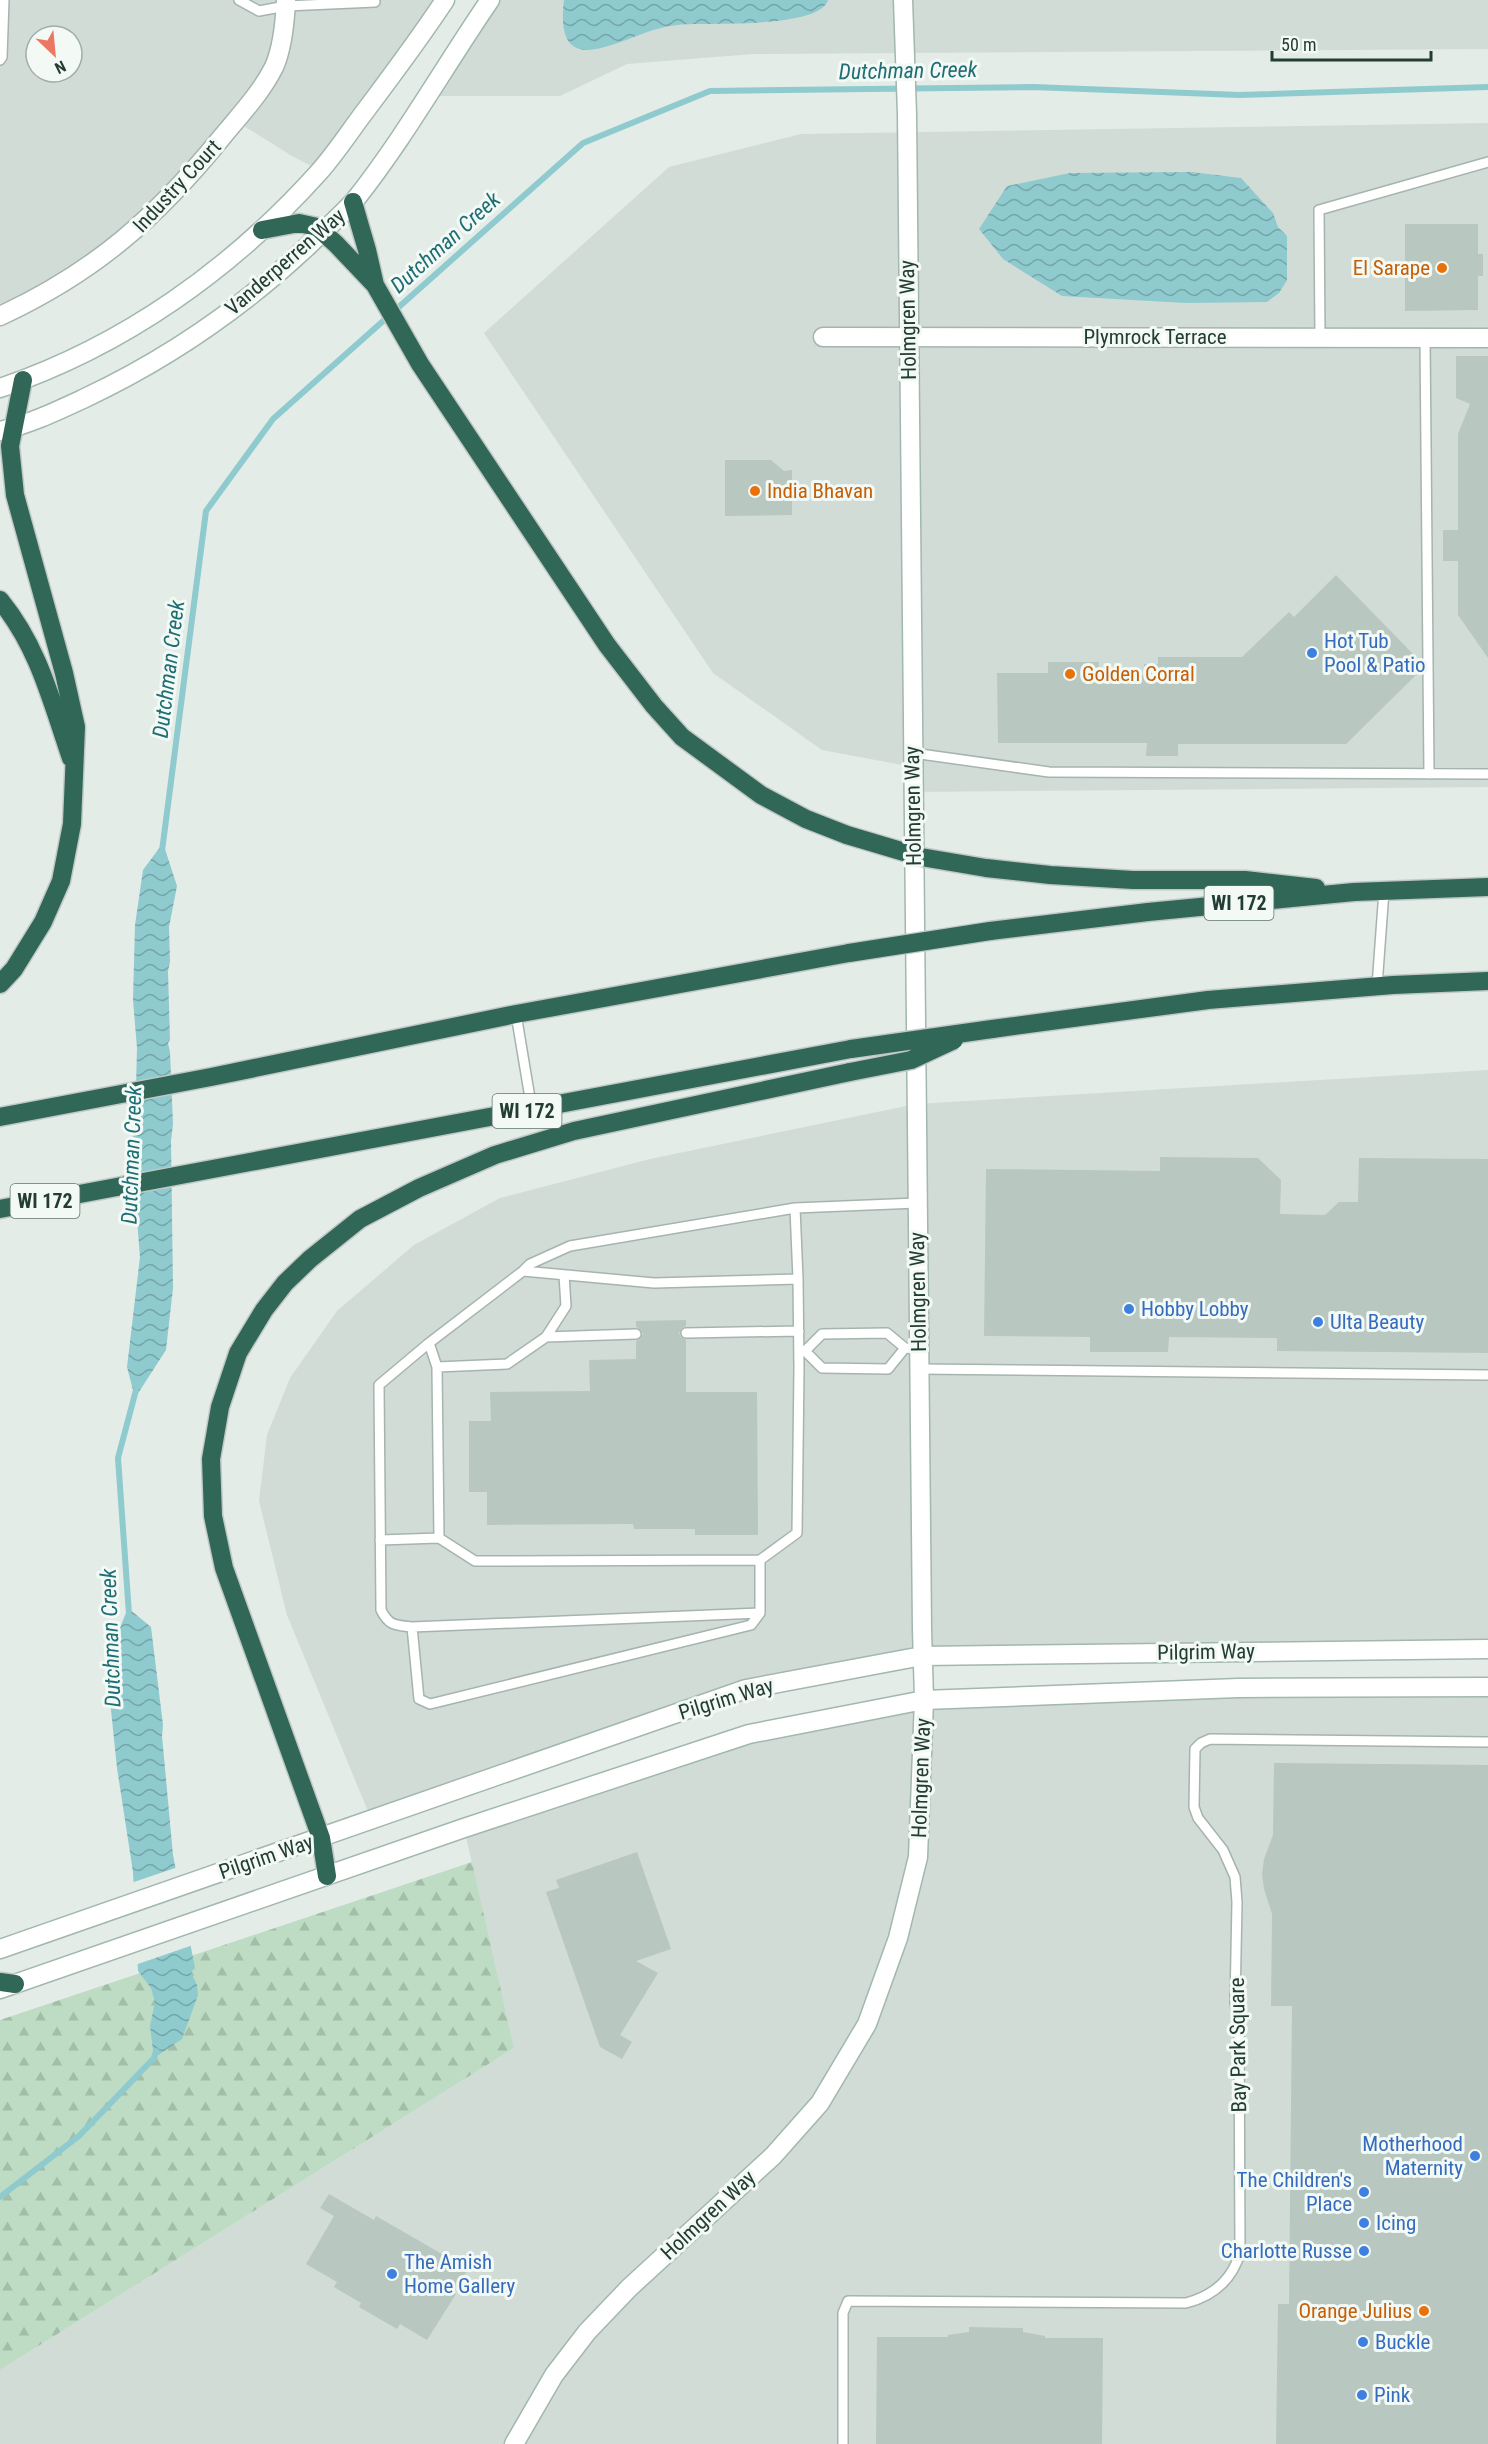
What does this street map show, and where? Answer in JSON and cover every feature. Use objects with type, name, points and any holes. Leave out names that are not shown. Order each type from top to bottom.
[{"type":"highway","points":[[352,202],[368,250],[375,285]]},
{"type":"highway","points":[[262,230],[299,223],[311,225],[323,232],[375,285],[420,364],[607,645],[682,738],[760,795],[806,819],[847,836],[921,857],[986,868],[1133,880],[1245,880],[1354,892]]},
{"type":"highway","points":[[0,984],[14,969],[43,921],[61,881],[72,824],[76,727],[64,673],[15,495],[6,430],[23,380]]},
{"type":"highway","points":[[0,600],[18,622],[46,678],[74,765]]},
{"type":"highway","name":"WI 172","points":[[0,1117],[211,1077],[516,1014],[849,953],[990,931],[1148,912],[1354,892],[1488,887]]},
{"type":"highway","name":"WI 172","points":[[0,1209],[851,1049],[1208,1000],[1377,986],[1488,981]]},
{"type":"highway","points":[[327,1876],[321,1838],[224,1568],[213,1516],[211,1459],[220,1407],[238,1353],[264,1310],[285,1283],[310,1259],[360,1219],[418,1188],[495,1155],[574,1131],[911,1060],[973,1032]]},
{"type":"street","name":"Vanderperren Way","points":[[0,388],[23,380],[111,339],[175,300],[212,274],[262,230],[321,171],[445,0]]},
{"type":"street","name":"Vanderperren Way","points":[[6,430],[98,392],[185,343],[238,306],[283,269],[352,202],[391,152],[490,0]]},
{"type":"street","name":"Holmgren Way","points":[[514,2444],[554,2375],[587,2332],[629,2288],[773,2156],[819,2103],[867,2024],[898,1938],[918,1857],[924,1700],[919,1369],[912,1348],[917,1203],[907,114],[903,0]]},
{"type":"street","name":"Industry Court","points":[[0,316],[38,298],[86,270],[130,236],[170,199],[236,121],[274,66],[282,42],[286,3]]},
{"type":"street","name":"Plymrock Terrace","points":[[823,337],[1488,338]]},
{"type":"street","name":"Pilgrim Way","points":[[0,1949],[746,1689],[922,1656],[1488,1648]]},
{"type":"street","name":"Pilgrim Way","points":[[5,1985],[127,1946],[749,1734],[924,1700],[1238,1688],[1488,1687]]},
{"type":"lane","points":[[0,60],[4,0]]},
{"type":"lane","points":[[239,0],[259,11],[286,3],[375,2]]},
{"type":"lane","points":[[1320,338],[1319,210],[1488,162]]},
{"type":"lane","points":[[1425,338],[1429,774]]},
{"type":"lane","points":[[913,753],[1049,772],[1488,774]]},
{"type":"lane","points":[[1377,986],[1384,891]]},
{"type":"lane","points":[[516,1014],[532,1110]]},
{"type":"lane","points":[[760,1613],[412,1627],[394,1625],[386,1620],[381,1610],[379,1385],[530,1264],[570,1246],[795,1208],[917,1203]]},
{"type":"lane","points":[[381,1540],[439,1538],[475,1561],[760,1560],[796,1533],[799,1331],[795,1208]]},
{"type":"lane","points":[[523,1271],[654,1283],[798,1279]]},
{"type":"lane","points":[[437,1367],[507,1364],[546,1337],[566,1306],[564,1275]]},
{"type":"lane","points":[[686,1333],[799,1331]]},
{"type":"lane","points":[[887,1333],[912,1348],[888,1368],[822,1368],[806,1351],[822,1334],[887,1333]]},
{"type":"lane","points":[[546,1337],[636,1334]]},
{"type":"lane","points":[[429,1343],[437,1367],[439,1538]]},
{"type":"lane","points":[[919,1369],[1488,1375]]},
{"type":"lane","points":[[412,1627],[419,1699],[430,1704],[751,1625],[760,1613],[760,1560]]},
{"type":"lane","name":"Bay Park Square","points":[[843,2444],[843,2313],[848,2301],[1186,2303],[1198,2300],[1222,2285],[1234,2268],[1240,2253],[1239,2019],[1235,2003],[1236,1889],[1228,1860],[1219,1843],[1198,1818],[1194,1807],[1195,1749],[1210,1739],[1488,1742]]},
{"type":"shaded area","points":[[0,0],[445,0],[321,171],[236,121],[170,199],[0,316]]},
{"type":"shaded area","points":[[490,0],[1488,0],[1488,49],[753,54],[627,64],[560,96],[428,96]]},
{"type":"shaded area","points":[[1488,123],[1488,787],[913,792],[913,767],[822,750],[713,673],[484,333],[669,167],[801,134]]},
{"type":"shaded area","points":[[1488,1070],[1488,1649],[922,1656],[746,1689],[372,1821],[287,1615],[259,1501],[267,1435],[290,1378],[337,1311],[414,1245],[500,1198],[650,1159],[916,1104]]},
{"type":"shaded area","points":[[1488,1687],[1488,2444],[0,2444],[0,2370],[514,2048],[464,1828],[749,1734],[924,1700]]},
{"type":"green space","points":[[472,1862],[514,2048],[0,2370],[0,2020]]},
{"type":"water","points":[[564,0],[828,0],[821,9],[790,19],[672,26],[591,50],[578,48],[568,41],[563,25]]},
{"type":"water","points":[[1191,172],[1241,178],[1273,213],[1278,227],[1287,236],[1287,280],[1279,293],[1267,302],[1186,303],[1062,296],[1003,259],[979,229],[1007,186],[1070,173]]},
{"type":"water","points":[[163,843],[177,886],[169,927],[168,971],[170,1040],[168,1043],[173,1124],[171,1141],[173,1288],[166,1350],[135,1398],[127,1367],[140,1257],[131,1145],[135,1126],[137,1048],[133,1000],[135,925],[143,870]]},
{"type":"water","points":[[128,1608],[151,1627],[163,1725],[162,1736],[173,1855],[195,1968],[191,1972],[197,1985],[198,1995],[182,2039],[154,2058],[150,2026],[155,2002],[151,1988],[138,1971],[133,1872],[117,1768],[106,1662]]},
{"type":"pier","points":[[178,1867],[193,1945],[135,1965],[131,1883]]},
{"type":"building","points":[[1405,224],[1478,224],[1478,254],[1483,254],[1483,276],[1478,276],[1478,310],[1405,311]]},
{"type":"building","points":[[1456,356],[1488,356],[1488,658],[1458,615],[1458,561],[1443,561],[1443,530],[1458,530],[1458,434],[1470,404],[1456,398]]},
{"type":"building","points":[[725,460],[771,460],[784,471],[792,470],[792,515],[725,516]]},
{"type":"building","points":[[1336,575],[1414,655],[1415,676],[1346,744],[1178,744],[1178,756],[1146,756],[1147,743],[998,743],[997,673],[1048,673],[1048,662],[1099,662],[1098,674],[1144,675],[1144,664],[1158,664],[1158,657],[1242,657],[1289,612],[1294,617]]},
{"type":"building","points":[[1160,1157],[1258,1158],[1281,1180],[1280,1214],[1325,1215],[1339,1202],[1358,1202],[1359,1158],[1488,1159],[1488,1353],[1277,1351],[1277,1338],[1169,1337],[1168,1352],[1090,1352],[1090,1337],[984,1336],[986,1169],[1160,1171]]},
{"type":"building","points":[[686,1320],[686,1326],[679,1333],[686,1340],[686,1392],[757,1392],[758,1535],[695,1535],[695,1529],[634,1529],[633,1524],[487,1525],[487,1492],[469,1492],[469,1421],[491,1421],[490,1392],[590,1391],[589,1360],[636,1359],[636,1341],[643,1334],[636,1327],[636,1321]]},
{"type":"building","points":[[1274,1763],[1488,1765],[1488,2444],[1276,2444],[1278,2304],[1289,2304],[1292,2006],[1271,2006],[1272,1914],[1262,1874],[1264,1859],[1273,1835]]},
{"type":"building","points":[[637,1852],[671,1949],[636,1961],[658,1973],[620,2035],[632,2042],[622,2059],[600,2047],[546,1892],[559,1888],[556,1880]]},
{"type":"building","points":[[329,2194],[374,2220],[376,2216],[468,2269],[454,2293],[456,2294],[427,2340],[400,2324],[397,2329],[359,2307],[361,2303],[334,2287],[337,2282],[306,2264],[334,2216],[320,2208]]},
{"type":"building","points":[[969,2327],[1023,2328],[1023,2332],[1045,2336],[1045,2338],[1103,2338],[1102,2444],[876,2444],[877,2337],[948,2337],[948,2335],[969,2332]]},
{"type":"waterway","name":"Dutchman Creek","points":[[162,851],[206,511],[273,419],[583,143],[710,91],[1033,87],[1239,95],[1488,87]]},
{"type":"waterway","name":"Dutchman Creek","points":[[129,1614],[118,1458],[136,1390]]},
{"type":"waterway","name":"Dutchman Creek","points":[[0,2197],[79,2136],[154,2058],[156,2051]]},
{"type":"place","name":"El Sarape","points":[[1442,268]]},
{"type":"place","name":"India Bhavan","points":[[755,491]]},
{"type":"place","name":"Hot Tub Pool & Patio","points":[[1312,653]]},
{"type":"place","name":"Golden Corral","points":[[1070,674]]},
{"type":"place","name":"Hobby Lobby","points":[[1129,1309]]},
{"type":"place","name":"Ulta Beauty","points":[[1318,1322]]},
{"type":"place","name":"Motherhood Maternity","points":[[1475,2156]]},
{"type":"place","name":"The Children's Place","points":[[1364,2192]]},
{"type":"place","name":"Icing","points":[[1364,2223]]},
{"type":"place","name":"Charlotte Russe","points":[[1364,2251]]},
{"type":"place","name":"The Amish Home Gallery","points":[[392,2274]]},
{"type":"place","name":"Orange Julius","points":[[1424,2311]]},
{"type":"place","name":"Buckle","points":[[1363,2342]]},
{"type":"place","name":"Pink","points":[[1362,2395]]}]
